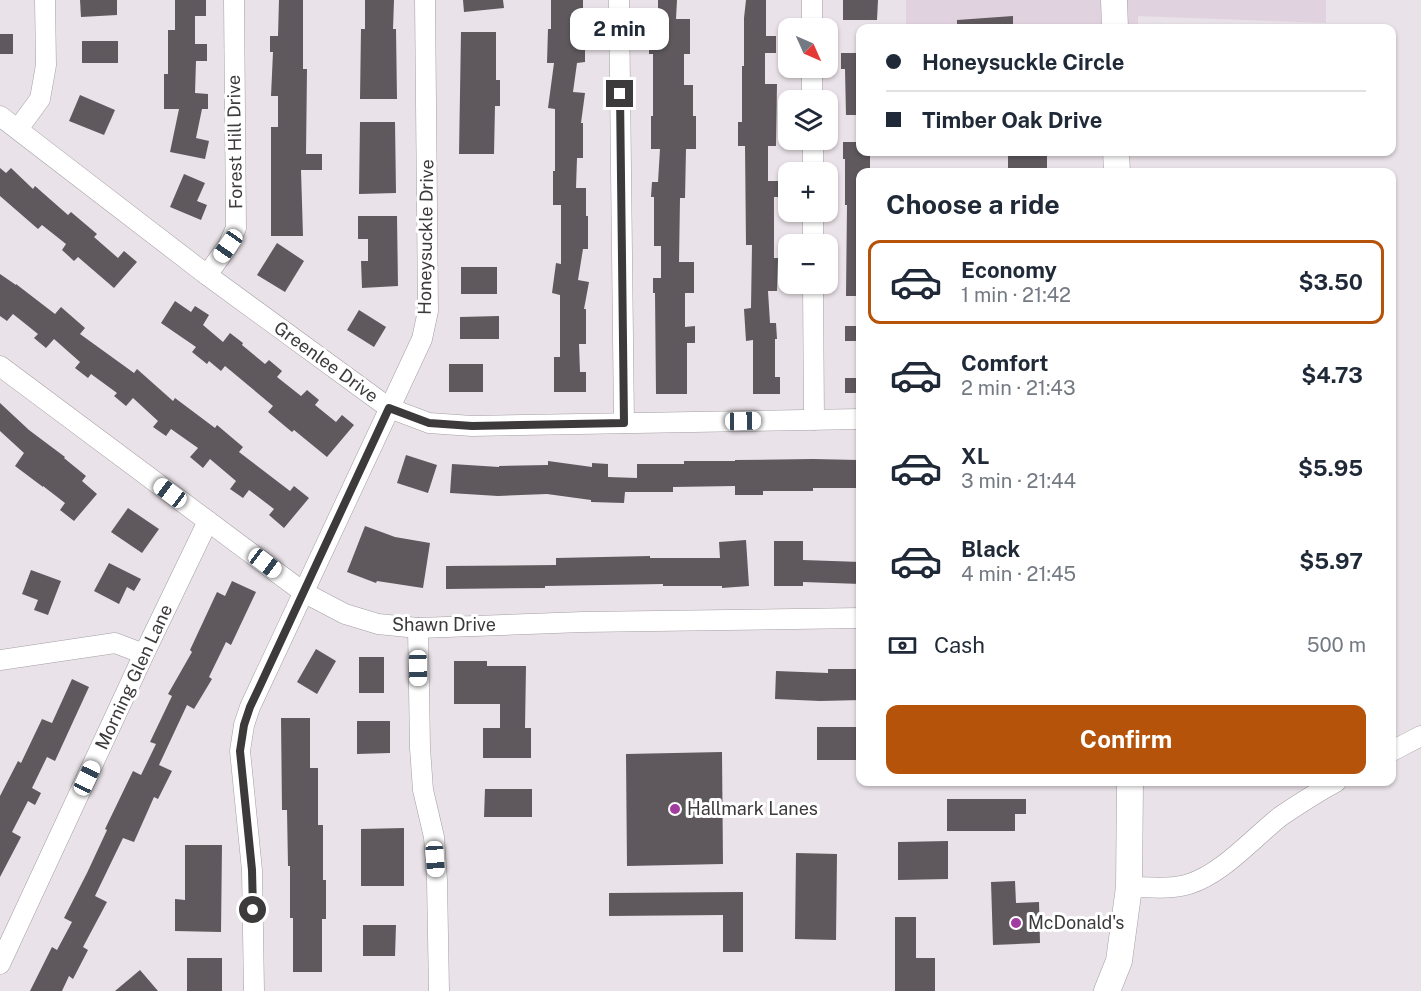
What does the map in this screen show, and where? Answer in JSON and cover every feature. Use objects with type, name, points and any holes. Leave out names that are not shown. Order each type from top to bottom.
[{"type":"main road","points":[[1114,0],[1115,24]]},
{"type":"main road","points":[[1122,991],[1119,961],[1129,887],[1130,786]]},
{"type":"main road","points":[[1107,991],[1119,961]]},
{"type":"street","points":[[18,129],[40,99],[46,65],[45,0]]},
{"type":"street","name":"Forest Hill Drive","points":[[207,275],[228,246],[236,228],[234,0]]},
{"type":"street","name":"Honeysuckle Drive","points":[[254,991],[252,870],[240,751],[244,725],[250,707],[303,592],[422,339],[428,311],[425,0]]},
{"type":"street","points":[[619,0],[624,423]]},
{"type":"street","points":[[812,0],[812,18]]},
{"type":"street","name":"Greenlee Drive","points":[[0,116],[207,275],[389,408],[429,423],[461,425],[856,419]]},
{"type":"street","points":[[813,294],[814,420]]},
{"type":"street","name":"Shawn Drive","points":[[0,366],[303,592],[345,614],[378,624],[418,628],[583,622],[856,618]]},
{"type":"street","name":"Morning Glen Lane","points":[[0,964],[208,521]]},
{"type":"street","points":[[418,628],[420,748],[423,790],[434,837],[439,991]]},
{"type":"street","points":[[0,660],[115,643],[144,654]]},
{"type":"street","points":[[1396,749],[1421,736]]},
{"type":"street","points":[[1129,887],[1167,888],[1188,884],[1215,872],[1281,817],[1329,786]]},
{"type":"shaded area","points":[[906,0],[1326,0],[1326,23],[1138,16],[1138,24],[906,24]]},
{"type":"building","points":[[80,0],[117,0],[117,15],[81,17]]},
{"type":"building","points":[[175,0],[206,0],[206,16],[195,16],[195,44],[207,44],[207,61],[196,61],[195,93],[208,94],[208,109],[202,109],[196,138],[209,141],[205,159],[170,152],[179,109],[164,109],[164,74],[168,74],[168,30],[175,30]]},
{"type":"building","points":[[279,0],[303,0],[303,69],[307,69],[306,154],[322,154],[322,170],[301,170],[303,236],[271,236],[271,127],[278,127],[278,96],[271,96],[273,52],[270,52],[270,36],[278,36]]},
{"type":"building","points":[[365,0],[394,0],[393,29],[396,29],[397,99],[360,99],[361,29],[365,29]]},
{"type":"building","points":[[463,0],[503,0],[504,8],[464,12]]},
{"type":"building","points":[[551,0],[583,0],[583,15],[578,15],[577,45],[585,45],[585,62],[577,63],[573,92],[585,93],[581,123],[583,123],[583,158],[577,158],[576,188],[586,188],[586,216],[588,216],[588,249],[583,249],[578,280],[589,282],[584,309],[586,309],[586,344],[579,344],[580,372],[586,372],[586,392],[554,392],[554,357],[560,357],[560,295],[552,293],[556,263],[561,264],[561,205],[553,205],[555,109],[548,108],[554,63],[547,63],[548,29],[551,29]]},
{"type":"building","points":[[658,0],[677,0],[676,19],[690,19],[690,54],[684,54],[684,85],[693,85],[696,149],[686,149],[685,198],[680,198],[679,262],[694,262],[694,293],[685,293],[685,327],[695,326],[695,343],[687,343],[687,394],[656,394],[653,278],[661,278],[661,246],[654,246],[654,197],[651,197],[652,182],[658,182],[660,149],[651,149],[653,54],[649,54],[649,37],[658,37]]},
{"type":"building","points":[[746,0],[766,0],[766,36],[776,36],[776,53],[765,53],[765,84],[777,84],[776,146],[768,146],[768,181],[778,181],[778,197],[774,197],[774,258],[778,258],[777,291],[768,291],[770,323],[776,323],[775,377],[780,377],[780,394],[753,394],[753,340],[746,341],[744,309],[751,308],[752,245],[746,245],[745,146],[738,146],[738,122],[742,122]]},
{"type":"building","points":[[843,0],[878,0],[877,20],[843,20]]},
{"type":"building","points":[[1013,16],[1013,24],[957,24],[957,20]]},
{"type":"building","points":[[461,32],[496,32],[496,80],[500,80],[500,106],[495,106],[494,154],[459,154]]},
{"type":"building","points":[[0,34],[13,34],[13,54],[0,54]]},
{"type":"building","points":[[82,41],[118,41],[118,63],[82,63]]},
{"type":"building","points":[[841,53],[856,53],[856,115],[846,115],[845,69],[841,69]]},
{"type":"building","points":[[80,95],[115,110],[104,135],[69,121]]},
{"type":"building","points":[[360,122],[395,122],[396,193],[359,194]]},
{"type":"building","points":[[843,142],[856,142],[856,156],[870,156],[870,168],[856,168],[856,296],[846,296],[847,205],[845,205],[845,159],[843,159]]},
{"type":"building","points":[[1008,156],[1047,156],[1047,168],[1008,168]]},
{"type":"building","points":[[0,168],[6,173],[11,168],[33,189],[35,186],[68,215],[71,212],[97,234],[94,237],[118,258],[124,251],[137,262],[114,288],[78,257],[74,261],[62,250],[66,244],[42,225],[38,229],[0,196]]},
{"type":"building","points":[[184,174],[205,183],[197,201],[207,205],[201,220],[170,207]]},
{"type":"building","points":[[358,216],[397,216],[398,286],[362,288],[361,261],[368,261],[368,239],[358,239]]},
{"type":"building","points":[[277,243],[304,261],[285,292],[257,275]]},
{"type":"building","points":[[461,267],[497,267],[497,294],[461,294]]},
{"type":"building","points":[[0,274],[55,314],[61,307],[85,328],[80,334],[134,373],[137,369],[173,401],[175,398],[215,428],[217,425],[243,447],[239,452],[290,491],[294,486],[309,498],[284,528],[269,515],[274,509],[249,490],[243,498],[230,489],[236,481],[210,459],[203,468],[190,457],[198,448],[171,429],[166,436],[153,427],[158,421],[133,398],[126,406],[114,396],[117,393],[91,374],[88,378],[75,368],[80,362],[54,339],[46,348],[34,338],[38,334],[13,314],[7,321],[0,316]]},
{"type":"building","points":[[175,301],[191,312],[195,306],[209,315],[203,325],[223,342],[230,333],[265,364],[269,360],[282,371],[277,377],[301,396],[307,390],[319,400],[315,405],[336,422],[342,415],[354,425],[327,457],[268,412],[273,406],[225,366],[221,371],[209,361],[207,364],[192,352],[196,347],[161,323]]},
{"type":"building","points":[[359,310],[386,327],[374,347],[347,330]]},
{"type":"building","points":[[499,316],[499,339],[460,339],[460,317]]},
{"type":"building","points":[[845,326],[856,326],[856,341],[845,341]]},
{"type":"building","points":[[449,364],[483,364],[483,392],[449,392]]},
{"type":"building","points":[[845,378],[856,378],[856,393],[845,393]]},
{"type":"building","points":[[0,403],[29,430],[86,476],[82,481],[97,494],[74,521],[60,510],[65,503],[15,466],[24,453],[0,431]]},
{"type":"building","points":[[406,455],[437,465],[428,493],[397,483]]},
{"type":"building","points":[[856,460],[856,488],[813,488],[813,491],[763,491],[763,495],[735,495],[735,486],[673,487],[673,492],[625,492],[624,503],[591,502],[591,500],[547,494],[498,496],[450,493],[452,464],[499,467],[548,465],[548,461],[592,467],[592,463],[608,464],[608,477],[637,478],[637,464],[684,464],[684,461]]},
{"type":"building","points":[[128,508],[159,529],[142,553],[111,532]]},
{"type":"building","points":[[365,526],[395,537],[430,543],[423,588],[377,581],[376,583],[347,572]]},
{"type":"building","points":[[746,540],[749,586],[722,588],[722,586],[663,586],[663,584],[446,589],[446,566],[556,565],[556,558],[650,556],[650,558],[720,558],[719,542]]},
{"type":"building","points":[[774,541],[803,541],[803,560],[856,562],[856,584],[803,582],[803,586],[774,586]]},
{"type":"building","points":[[109,563],[141,579],[134,591],[127,587],[119,604],[94,591]]},
{"type":"building","points":[[31,570],[61,581],[48,615],[34,610],[38,600],[22,594]]},
{"type":"building","points":[[232,581],[256,592],[231,645],[226,642],[209,677],[212,679],[194,709],[187,705],[159,765],[172,771],[158,799],[154,797],[134,842],[123,838],[95,896],[107,902],[83,947],[88,950],[73,979],[69,976],[62,991],[30,991],[52,947],[57,950],[72,922],[64,918],[133,771],[141,775],[156,744],[150,742],[172,696],[168,694],[192,652],[190,650],[217,592],[225,596]]},
{"type":"building","points":[[316,649],[336,661],[317,694],[297,682]]},
{"type":"building","points":[[359,657],[384,657],[384,693],[359,693]]},
{"type":"building","points":[[454,661],[487,661],[487,666],[526,666],[525,728],[531,728],[531,758],[483,758],[483,728],[500,728],[500,704],[454,704]]},
{"type":"building","points":[[828,669],[856,669],[856,700],[775,699],[776,671],[828,673]]},
{"type":"building","points":[[72,679],[89,687],[55,761],[47,757],[32,788],[41,793],[35,805],[28,801],[12,832],[21,837],[0,877],[0,796],[18,761],[21,763],[42,719],[52,723]]},
{"type":"building","points":[[281,718],[310,718],[310,768],[318,768],[318,825],[323,825],[323,880],[326,880],[326,919],[322,919],[322,972],[293,972],[293,918],[290,918],[287,810],[282,810]]},
{"type":"building","points":[[357,721],[390,721],[390,753],[357,754]]},
{"type":"building","points":[[817,727],[856,727],[856,760],[817,760]]},
{"type":"building","name":"Hallmark Lanes","points":[[722,752],[723,864],[627,866],[626,754]]},
{"type":"building","points":[[485,789],[532,789],[532,817],[484,817]]},
{"type":"building","points":[[947,799],[1026,799],[1026,814],[1015,814],[1015,831],[947,831]]},
{"type":"building","points":[[404,828],[404,886],[361,886],[361,829]]},
{"type":"building","points":[[948,841],[948,879],[898,880],[898,842]]},
{"type":"building","points":[[185,845],[222,845],[221,932],[175,931],[175,899],[185,900]]},
{"type":"building","points":[[796,853],[837,854],[836,940],[795,939]]},
{"type":"building","name":"McDonald's","points":[[1015,881],[1016,903],[1039,902],[1040,943],[993,945],[991,882]]},
{"type":"building","points":[[743,892],[743,952],[723,952],[723,915],[609,916],[609,893]]},
{"type":"building","points":[[895,917],[916,917],[916,958],[935,958],[935,991],[895,991]]},
{"type":"building","points":[[363,925],[396,925],[395,956],[363,956]]},
{"type":"building","points":[[187,958],[222,958],[222,991],[187,991]]},
{"type":"building","points":[[140,970],[158,991],[115,991]]},
{"type":"place","name":"Hallmark Lanes","points":[[675,809]]},
{"type":"place","name":"McDonald's","points":[[1016,923]]},
{"type":"route","points":[[253,910],[252,870],[240,751],[244,725],[250,707],[389,408],[429,423],[472,426],[624,423],[620,94]]}]
